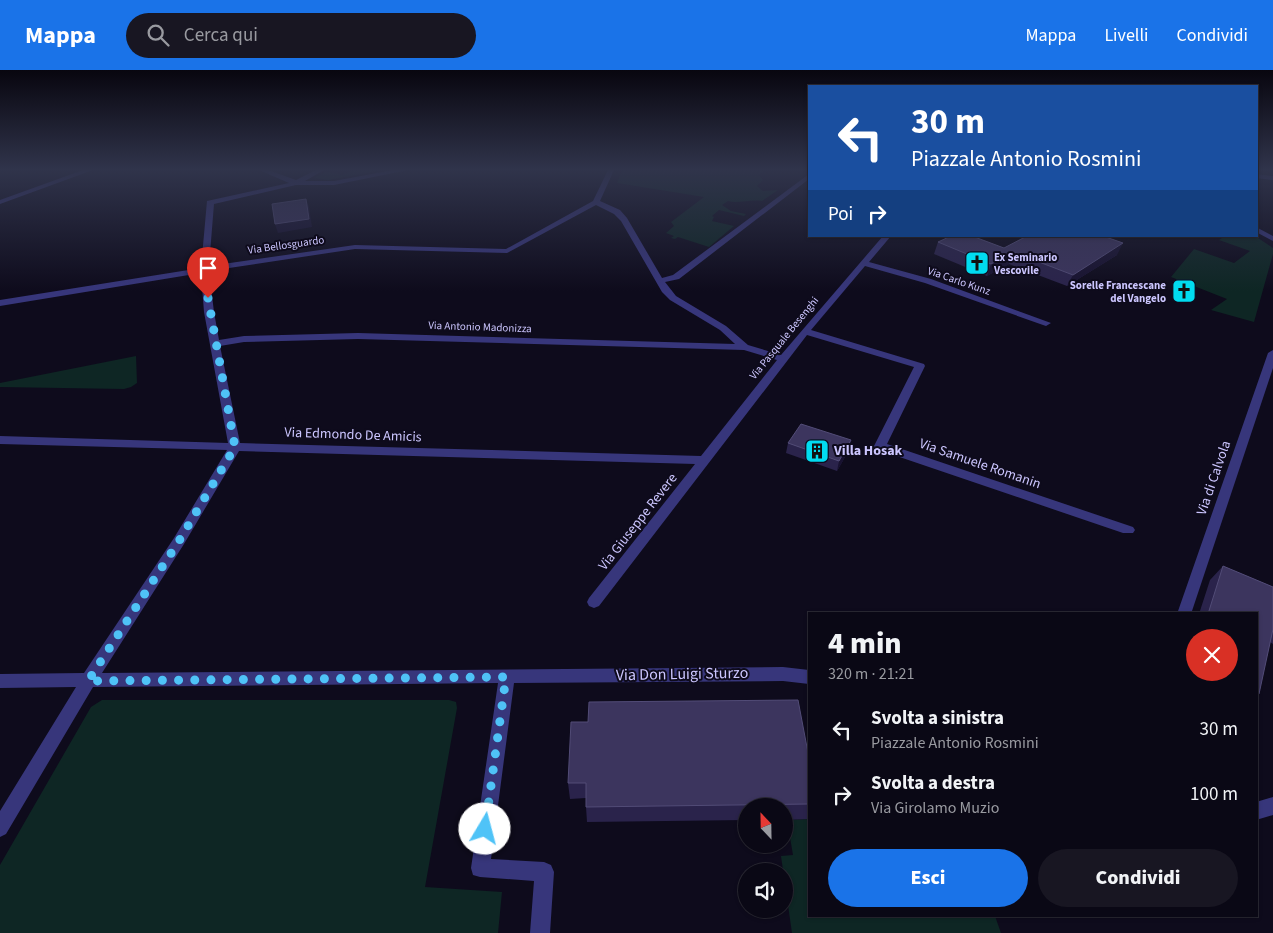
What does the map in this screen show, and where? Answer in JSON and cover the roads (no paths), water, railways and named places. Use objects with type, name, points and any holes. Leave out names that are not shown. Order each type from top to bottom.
[{"type":"street","points":[[0,828],[88,681],[179,541],[235,447],[209,312],[205,269],[209,210]]},
{"type":"street","name":"Via Bellosguardo","points":[[0,302],[319,251],[355,247],[506,252],[581,210]]},
{"type":"street","points":[[613,210],[624,220],[659,281],[673,298],[714,321],[744,347],[783,359]]},
{"type":"street","points":[[659,281],[676,277],[764,210]]},
{"type":"street","points":[[1258,230],[1273,239]]},
{"type":"street","name":"Via Pasquale Besenghi","points":[[705,460],[805,331],[886,237]]},
{"type":"street","name":"Via Carlo Kunz","points":[[862,263],[937,284],[1046,323]]},
{"type":"street","name":"Via Samuele Romanin","points":[[805,331],[920,366],[880,446],[1128,530]]},
{"type":"street","name":"Via Antonio Madonizza","points":[[216,344],[244,339],[358,336],[744,347]]},
{"type":"street","name":"Via di Calvola","points":[[1185,612],[1273,353]]},
{"type":"street","name":"Via Edmondo De Amicis","points":[[0,440],[705,460]]},
{"type":"street","name":"Via Giuseppe Revere","points":[[594,602],[705,460]]},
{"type":"street","name":"Via Don Luigi Sturzo","points":[[0,681],[784,674],[808,677]]},
{"type":"street","points":[[506,677],[480,868],[544,872],[540,933]]},
{"type":"street","points":[[1258,810],[1273,806]]},
{"type":"place","name":"Ex Seminario Vescovile","points":[[977,263]]},
{"type":"place","name":"Sorelle Francescane del Vangelo","points":[[1184,291]]},
{"type":"place","name":"Villa Hosak","points":[[817,451]]}]
